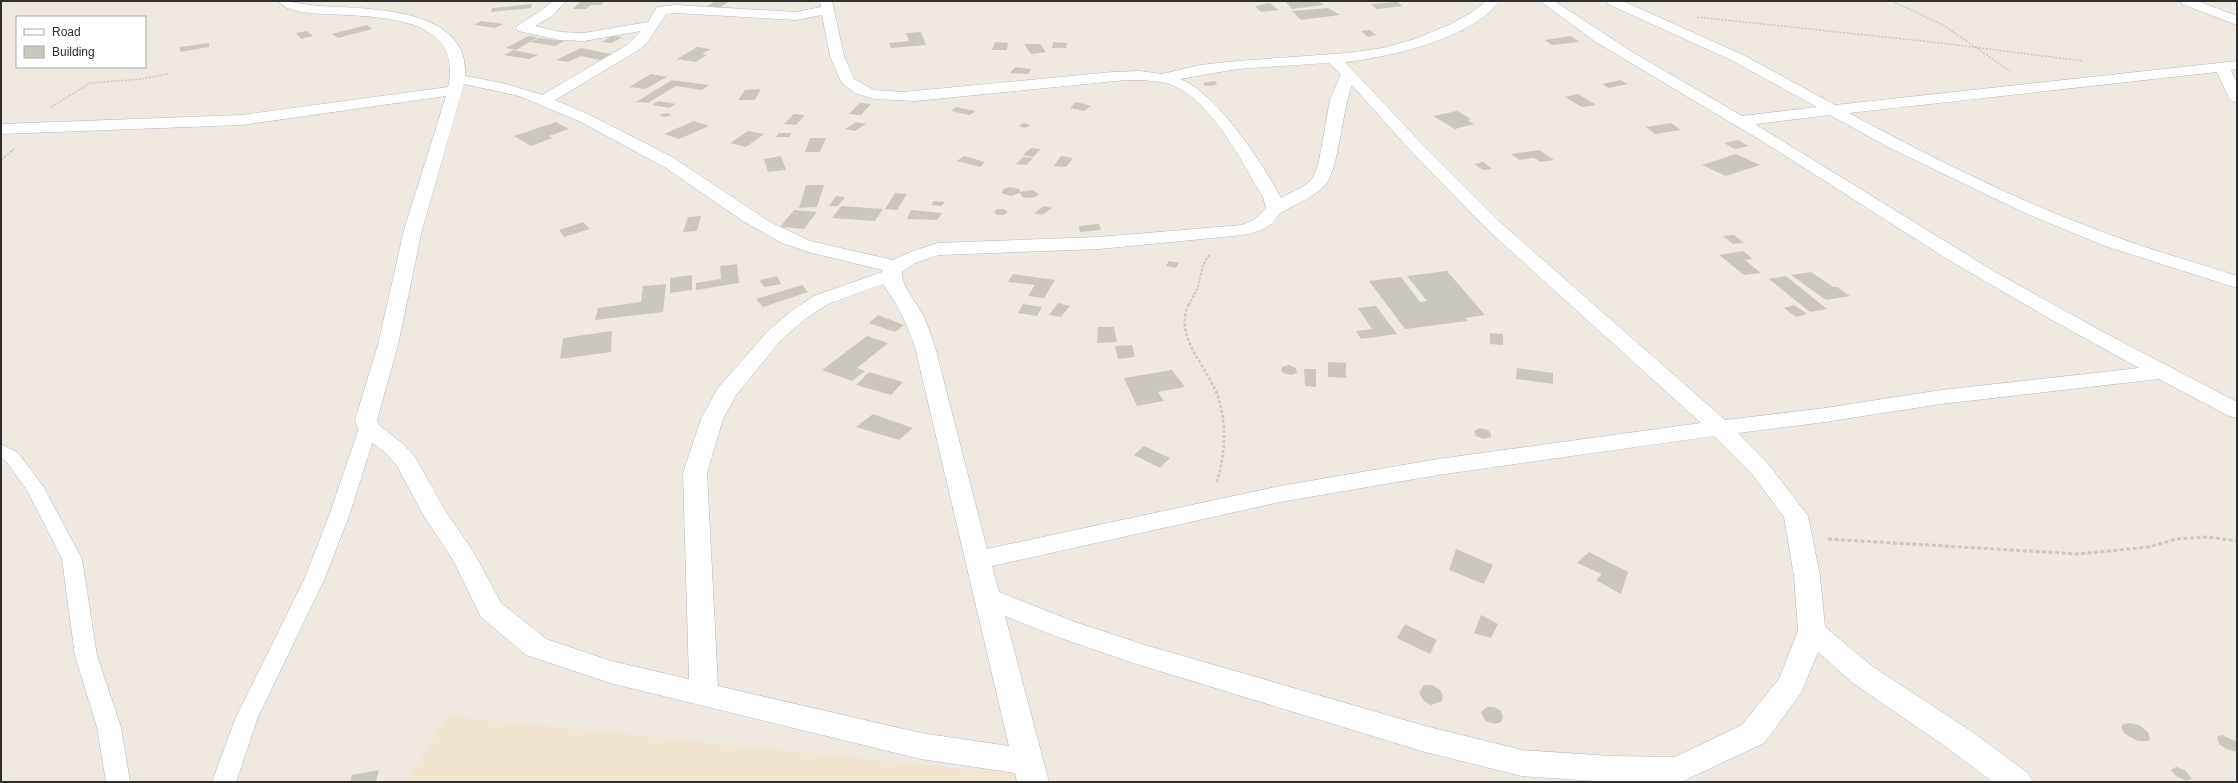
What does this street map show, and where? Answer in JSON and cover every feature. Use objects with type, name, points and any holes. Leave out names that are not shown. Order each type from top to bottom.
[{"type":"street","points":[[284,1],[288,5],[305,9],[392,15],[425,25],[440,34],[457,54],[456,84],[414,230],[388,345],[366,420],[368,428],[395,449],[408,462],[436,516],[464,556],[491,610],[536,647],[610,672],[704,693],[1031,772],[925,347],[914,317],[904,298],[892,284],[894,271]]},
{"type":"street","points":[[560,1],[547,13],[523,28],[560,36],[584,37],[652,24]]},
{"type":"street","points":[[544,100],[632,48],[642,40],[662,10],[668,9],[796,16],[827,5],[842,73],[854,87],[865,93],[876,95],[926,96],[1005,86],[1111,77],[1163,78],[1191,70],[1334,60],[1394,51],[1432,40],[1465,23],[1489,7],[1492,1]]},
{"type":"street","points":[[1546,1],[1579,26],[1627,56],[1771,140],[1955,255],[2163,372],[2237,411]]},
{"type":"street","points":[[1613,1],[1738,58],[1833,112],[1896,145],[2038,212],[2112,242],[2234,282],[2237,262]]},
{"type":"street","points":[[2187,1],[2237,21]]},
{"type":"street","points":[[987,598],[1065,629],[1143,655],[1425,739],[1522,763],[1610,769],[1678,770],[1753,734],[1791,685],[1812,631],[1807,576],[1796,516],[1760,469],[1720,428],[1494,227],[1416,147],[1349,73],[1334,60]]},
{"type":"street","points":[[1737,121],[1833,112],[2237,66]]},
{"type":"street","points":[[2222,67],[2237,98]]},
{"type":"street","points":[[704,693],[695,473],[712,419],[726,393],[774,336],[798,315],[827,297],[894,271],[915,255],[938,249],[1099,243],[1242,230],[1256,227],[1268,219],[1275,208],[1310,190],[1320,181],[1326,166],[1338,100],[1349,73]]},
{"type":"street","points":[[1163,78],[1187,87],[1203,99],[1215,113],[1272,198],[1275,208]]},
{"type":"street","points":[[1,129],[242,120],[408,98],[456,84],[484,82],[513,89],[544,100],[601,126],[676,167],[773,232],[795,242],[894,271]]},
{"type":"street","points":[[977,560],[1280,494],[1438,467],[1628,439],[1825,416],[1941,397],[2163,372]]},
{"type":"street","points":[[1812,631],[1863,675],[1960,740],[2017,782]]},
{"type":"lane","points":[[224,782],[247,717],[314,580],[339,516],[368,428]]},
{"type":"lane","points":[[1,450],[12,457],[36,490],[72,559],[86,656],[109,727],[118,782]]},
{"type":"path","points":[[1892,1],[1943,25],[1971,46],[2009,69],[2025,90]]},
{"type":"path","points":[[1692,16],[1971,46],[2083,61]]},
{"type":"path","points":[[47,109],[90,83],[141,79],[168,74]]},
{"type":"path","points":[[1205,510],[1222,469],[1224,431],[1222,409],[1211,379],[1187,339],[1184,326],[1185,314],[1198,287],[1202,264],[1209,254],[1242,230]]},
{"type":"path","points":[[1799,537],[2078,554],[2149,547],[2176,539],[2208,536],[2237,541]]},
{"type":"shaded area","points":[[447,716],[1055,778],[1055,782],[406,782]]},
{"type":"building","points":[[581,1],[605,1],[601,5],[591,5],[586,9],[573,9]]},
{"type":"building","points":[[716,1],[730,1],[719,8],[707,6]]},
{"type":"building","points":[[1318,1],[1324,5],[1292,9],[1286,2]]},
{"type":"building","points":[[1397,2],[1403,6],[1377,9],[1370,4]]},
{"type":"building","points":[[1270,3],[1278,10],[1261,12],[1255,6]]},
{"type":"building","points":[[532,4],[531,8],[491,12],[492,8]]},
{"type":"building","points":[[1328,8],[1340,15],[1301,20],[1292,11]]},
{"type":"building","points":[[481,21],[503,24],[495,28],[474,25]]},
{"type":"building","points":[[367,25],[372,29],[338,38],[332,34]]},
{"type":"building","points":[[1370,30],[1376,35],[1368,37],[1361,31]]},
{"type":"building","points":[[307,31],[313,36],[301,39],[296,33]]},
{"type":"building","points":[[921,32],[926,45],[891,48],[889,43],[909,41],[906,33]]},
{"type":"building","points":[[528,36],[538,37],[516,50],[506,48]]},
{"type":"building","points":[[612,36],[622,37],[612,43],[602,42]]},
{"type":"building","points":[[1571,36],[1579,42],[1552,45],[1545,40]]},
{"type":"building","points":[[539,38],[564,41],[555,46],[530,42]]},
{"type":"building","points":[[995,42],[1008,43],[1007,50],[992,50]]},
{"type":"building","points":[[1053,42],[1067,43],[1066,48],[1052,48]]},
{"type":"building","points":[[209,43],[209,47],[180,52],[180,47]]},
{"type":"building","points":[[1024,44],[1040,44],[1046,52],[1031,54]]},
{"type":"building","points":[[697,47],[711,49],[702,54],[707,55],[696,62],[677,59]]},
{"type":"building","points":[[581,48],[611,54],[600,60],[581,56],[568,62],[556,60]]},
{"type":"building","points":[[513,50],[538,55],[529,59],[504,55]]},
{"type":"building","points":[[1015,67],[1031,69],[1028,74],[1010,73]]},
{"type":"building","points":[[651,74],[667,77],[645,89],[629,87]]},
{"type":"building","points":[[672,80],[709,85],[702,90],[676,86],[648,103],[636,102]]},
{"type":"building","points":[[1620,80],[1628,84],[1609,88],[1602,84]]},
{"type":"building","points":[[1215,81],[1217,85],[1205,86],[1203,83]]},
{"type":"building","points":[[761,89],[755,100],[738,100],[745,90]]},
{"type":"building","points":[[1578,94],[1596,105],[1582,107],[1565,97]]},
{"type":"building","points":[[659,101],[676,104],[669,108],[652,105]]},
{"type":"building","points":[[1076,102],[1091,106],[1084,111],[1070,108]]},
{"type":"building","points":[[860,103],[871,104],[861,115],[849,114]]},
{"type":"building","points":[[956,107],[975,111],[970,115],[951,111]]},
{"type":"building","points":[[1457,111],[1471,119],[1467,120],[1474,124],[1455,129],[1433,116]]},
{"type":"building","points":[[667,113],[672,115],[666,117],[660,116],[661,114]]},
{"type":"building","points":[[794,114],[805,115],[796,125],[784,124]]},
{"type":"building","points":[[694,121],[709,126],[679,139],[664,134]]},
{"type":"building","points":[[556,122],[569,129],[549,136],[553,138],[531,146],[514,136]]},
{"type":"building","points":[[856,122],[866,124],[855,131],[845,129]]},
{"type":"building","points":[[1023,123],[1030,126],[1024,128],[1019,126]]},
{"type":"building","points":[[1671,123],[1681,130],[1655,134],[1646,127]]},
{"type":"building","points":[[748,131],[764,134],[746,147],[730,143]]},
{"type":"building","points":[[779,133],[792,133],[789,137],[776,137]]},
{"type":"building","points":[[810,138],[826,138],[820,152],[805,152]]},
{"type":"building","points":[[1738,140],[1749,146],[1735,149],[1724,143]]},
{"type":"building","points":[[1031,148],[1041,149],[1033,157],[1023,155]]},
{"type":"building","points":[[1539,150],[1554,160],[1541,162],[1534,158],[1519,160],[1511,154]]},
{"type":"building","points":[[1736,154],[1760,165],[1726,176],[1702,165]]},
{"type":"building","points":[[781,156],[786,170],[768,172],[764,159]]},
{"type":"building","points":[[964,156],[985,162],[980,167],[957,161]]},
{"type":"building","points":[[1061,156],[1073,158],[1066,167],[1054,166]]},
{"type":"building","points":[[1023,157],[1033,158],[1026,165],[1016,164]]},
{"type":"building","points":[[1483,162],[1492,169],[1483,170],[1474,164]]},
{"type":"building","points":[[806,185],[824,185],[817,207],[799,208]]},
{"type":"building","points":[[1010,187],[1019,189],[1020,192],[1033,190],[1039,194],[1036,197],[1027,198],[1022,197],[1020,193],[1011,196],[1001,193],[1004,189]]},
{"type":"building","points":[[895,193],[907,194],[897,210],[885,209]]},
{"type":"building","points":[[836,196],[845,197],[838,206],[829,206]]},
{"type":"building","points":[[934,201],[945,202],[941,206],[931,205]]},
{"type":"building","points":[[841,206],[883,209],[875,221],[832,218]]},
{"type":"building","points":[[1044,206],[1052,208],[1042,215],[1034,213]]},
{"type":"building","points":[[997,209],[1004,209],[1008,212],[1004,215],[997,215],[994,212]]},
{"type":"building","points":[[794,210],[817,212],[804,229],[780,227]]},
{"type":"building","points":[[911,210],[942,213],[937,220],[907,219]]},
{"type":"building","points":[[701,216],[697,231],[683,232],[688,217]]},
{"type":"building","points":[[583,222],[590,229],[564,237],[559,230]]},
{"type":"building","points":[[1099,224],[1101,230],[1080,232],[1079,226]]},
{"type":"building","points":[[1734,235],[1744,243],[1733,244],[1723,236]]},
{"type":"building","points":[[1743,251],[1753,259],[1745,260],[1761,273],[1744,275],[1719,255]]},
{"type":"building","points":[[1169,261],[1179,263],[1176,268],[1166,266]]},
{"type":"building","points":[[737,264],[739,283],[696,290],[696,283],[721,279],[720,266]]},
{"type":"building","points":[[1447,271],[1485,315],[1465,318],[1468,321],[1405,329],[1369,281],[1401,277],[1420,302],[1427,301],[1407,276]]},
{"type":"building","points":[[1811,272],[1833,287],[1837,287],[1850,296],[1826,300],[1791,275]]},
{"type":"building","points":[[1013,274],[1055,280],[1044,298],[1028,296],[1035,285],[1008,282]]},
{"type":"building","points":[[692,275],[692,290],[670,293],[670,278]]},
{"type":"building","points":[[777,276],[781,284],[764,287],[760,280]]},
{"type":"building","points":[[1786,276],[1827,309],[1810,312],[1769,279]]},
{"type":"building","points":[[666,284],[663,312],[595,320],[598,308],[641,302],[643,286]]},
{"type":"building","points":[[802,285],[808,292],[763,307],[756,299]]},
{"type":"building","points":[[1058,303],[1070,306],[1061,317],[1049,315]]},
{"type":"building","points":[[1023,304],[1042,307],[1037,316],[1018,313]]},
{"type":"building","points":[[1794,305],[1807,314],[1796,317],[1784,308]]},
{"type":"building","points":[[1376,306],[1397,334],[1361,339],[1356,331],[1372,329],[1358,308]]},
{"type":"building","points":[[878,315],[904,325],[895,332],[869,323]]},
{"type":"building","points":[[1098,327],[1114,327],[1117,342],[1097,343]]},
{"type":"building","points":[[612,331],[611,352],[560,359],[563,338]]},
{"type":"building","points":[[1490,333],[1503,334],[1503,345],[1490,344]]},
{"type":"building","points":[[867,336],[888,343],[857,368],[865,371],[852,381],[822,370]]},
{"type":"building","points":[[1132,345],[1135,357],[1118,359],[1115,346]]},
{"type":"building","points":[[1328,362],[1346,363],[1346,378],[1328,377]]},
{"type":"building","points":[[1289,365],[1296,368],[1297,373],[1291,375],[1283,373],[1281,370],[1282,367]]},
{"type":"building","points":[[1517,368],[1553,373],[1553,384],[1516,379]]},
{"type":"building","points":[[1304,369],[1316,369],[1316,387],[1305,386]]},
{"type":"building","points":[[1172,370],[1185,387],[1158,392],[1164,401],[1137,406],[1124,378]]},
{"type":"building","points":[[869,372],[903,382],[891,395],[856,385]]},
{"type":"building","points":[[873,414],[913,428],[899,440],[856,427]]},
{"type":"building","points":[[1480,428],[1488,430],[1491,437],[1484,439],[1476,436],[1474,431]]},
{"type":"building","points":[[1144,446],[1170,458],[1160,468],[1134,455]]},
{"type":"building","points":[[1456,549],[1493,565],[1484,584],[1449,570]]},
{"type":"building","points":[[1589,552],[1628,572],[1621,594],[1596,580],[1602,574],[1577,563]]},
{"type":"building","points":[[1481,615],[1498,624],[1491,638],[1474,633]]},
{"type":"building","points":[[1405,624],[1437,640],[1430,654],[1397,638]]},
{"type":"building","points":[[1424,685],[1432,685],[1439,689],[1443,695],[1442,701],[1431,705],[1424,701],[1419,693]]},
{"type":"building","points":[[1487,707],[1494,707],[1501,711],[1503,717],[1501,722],[1495,724],[1485,721],[1481,712]]},
{"type":"building","points":[[2130,723],[2139,725],[2148,732],[2150,738],[2149,741],[2138,741],[2125,734],[2121,728],[2123,724]]},
{"type":"building","points":[[2222,735],[2237,742],[2237,752],[2226,749],[2219,744],[2217,737]]},
{"type":"building","points":[[2176,767],[2185,770],[2192,779],[2186,781],[2176,776],[2171,770]]},
{"type":"building","points":[[379,770],[376,782],[350,782],[352,775]]}]
